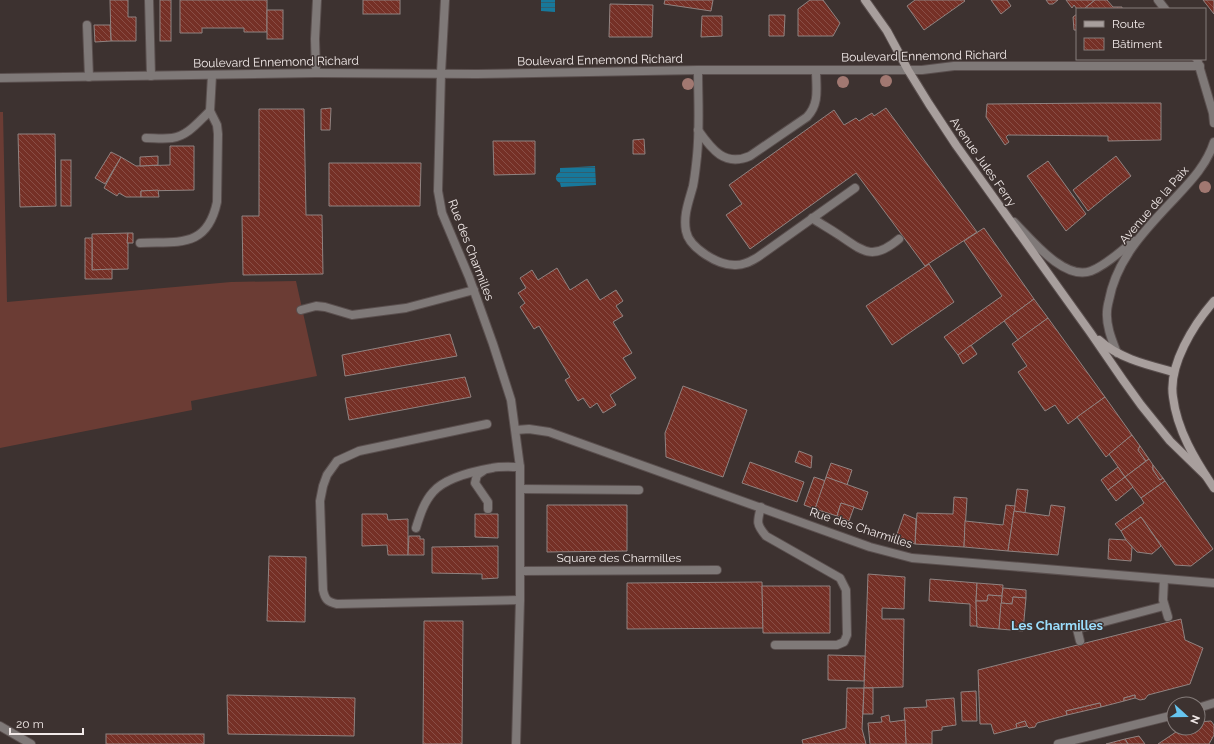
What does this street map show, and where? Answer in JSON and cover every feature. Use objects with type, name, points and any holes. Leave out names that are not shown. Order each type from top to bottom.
[{"type":"main road","name":"Avenue Jules Ferry","points":[[865,0],[887,31],[908,70],[956,145],[1141,405],[1170,441],[1206,476]]},
{"type":"main road","points":[[1214,301],[1202,315],[1185,343],[1174,372],[1172,396],[1180,425],[1189,446],[1214,488]]},
{"type":"main road","name":"Avenue Jules Ferry","points":[[1090,332],[1103,344],[1127,358],[1174,372]]},
{"type":"street","points":[[150,0],[150,76]]},
{"type":"street","points":[[316,73],[315,39],[317,0]]},
{"type":"street","name":"Rue des Charmilles","points":[[445,0],[441,73],[438,191],[442,213],[474,290],[511,400],[520,467],[520,490]]},
{"type":"street","points":[[1158,0],[1164,8]]},
{"type":"street","points":[[87,25],[89,77]]},
{"type":"street","points":[[1198,62],[1213,114],[1214,123]]},
{"type":"street","name":"Boulevard Ennemond Richard","points":[[0,78],[316,73],[485,74],[698,70],[933,70],[954,66],[1198,62]]},
{"type":"street","points":[[698,70],[697,156],[693,186],[687,203],[685,219],[686,233],[704,255],[719,262],[735,266],[746,264],[855,188]]},
{"type":"street","points":[[698,130],[708,145],[717,154],[727,158],[743,160],[808,117],[817,101],[816,70]]},
{"type":"street","points":[[140,243],[189,241],[200,234],[209,224],[217,202],[218,134],[217,125],[210,111],[212,75]]},
{"type":"street","points":[[146,138],[172,138],[182,134],[190,130],[210,111]]},
{"type":"street","name":"Avenue de la Paix","points":[[1117,353],[1109,331],[1107,312],[1112,286],[1124,259],[1140,236],[1186,187],[1203,166],[1214,142]]},
{"type":"street","points":[[1001,208],[1046,254],[1065,269],[1079,273],[1090,271],[1105,264],[1140,236]]},
{"type":"street","points":[[812,218],[858,249],[867,252],[883,250],[891,246],[899,239]]},
{"type":"street","points":[[301,310],[316,306],[352,314],[406,308],[474,290]]},
{"type":"street","points":[[487,424],[359,451],[337,462],[327,475],[320,501],[322,590],[325,598],[330,602],[337,604],[520,600]]},
{"type":"street","name":"Rue des Charmilles","points":[[516,430],[528,429],[549,432],[870,546],[912,558],[1214,583]]},
{"type":"street","points":[[416,528],[422,510],[433,492],[440,485],[449,480],[483,470],[520,467]]},
{"type":"street","points":[[483,470],[478,475],[475,484],[488,502],[488,509]]},
{"type":"street","points":[[516,744],[520,600],[520,490],[638,490]]},
{"type":"street","points":[[761,507],[757,520],[759,527],[766,536],[840,578],[846,590],[847,634],[844,642],[837,645],[775,645]]},
{"type":"street","name":"Square des Charmilles","points":[[520,571],[717,570]]},
{"type":"street","points":[[1164,579],[1164,606],[1168,618]]},
{"type":"street","points":[[1080,641],[1077,629],[1164,606]]},
{"type":"street","points":[[1058,744],[1166,717]]},
{"type":"street","points":[[0,726],[31,744]]},
{"type":"shaded area","points":[[0,112],[3,112],[7,302],[231,282],[296,281],[317,376],[191,401],[192,410],[0,448]]},
{"type":"water","points":[[541,0],[555,0],[555,12],[541,11]]},
{"type":"water","points":[[595,166],[596,185],[561,187],[560,183],[556,179],[556,176],[560,172],[560,168]]},
{"type":"building","points":[[110,0],[128,0],[128,17],[136,17],[136,41],[111,41]]},
{"type":"building","points":[[160,0],[171,0],[171,41],[160,41]]},
{"type":"building","points":[[180,0],[267,0],[267,32],[244,32],[244,28],[202,28],[202,33],[180,33]]},
{"type":"building","points":[[363,0],[400,0],[400,14],[363,14]]},
{"type":"building","points":[[665,0],[713,0],[711,11],[664,4]]},
{"type":"building","points":[[810,0],[823,0],[840,23],[833,36],[798,36],[798,9]]},
{"type":"building","points":[[915,0],[965,1],[924,30],[907,6]]},
{"type":"building","points":[[991,0],[1007,0],[1011,6],[1001,14]]},
{"type":"building","points":[[1046,0],[1058,0],[1053,4],[1049,4]]},
{"type":"building","points":[[1066,0],[1095,0],[1085,8],[1076,8],[1074,5],[1072,8]]},
{"type":"building","points":[[1095,0],[1107,0],[1113,7],[1122,7],[1122,8],[1085,8]]},
{"type":"building","points":[[1203,0],[1214,0],[1214,14]]},
{"type":"building","points":[[610,4],[653,5],[652,37],[609,37]]},
{"type":"building","points":[[267,10],[283,10],[283,39],[267,39]]},
{"type":"building","points":[[769,15],[785,15],[784,36],[769,36]]},
{"type":"building","points":[[1076,15],[1076,30],[1074,30],[1073,17]]},
{"type":"building","points":[[702,16],[722,16],[722,36],[701,37]]},
{"type":"building","points":[[94,25],[110,25],[111,41],[95,42]]},
{"type":"building","points":[[1161,103],[1161,140],[1108,141],[1108,136],[1008,135],[1006,137],[1009,142],[1005,145],[986,117],[987,104]]},
{"type":"building","points":[[331,108],[330,130],[321,130],[321,109]]},
{"type":"building","points":[[886,108],[977,232],[925,266],[856,173],[750,249],[726,215],[742,204],[729,185],[834,110],[844,125],[856,118],[859,121],[872,113],[874,116]]},
{"type":"building","points":[[259,109],[304,109],[306,215],[322,215],[323,274],[243,275],[242,216],[259,216]]},
{"type":"building","points":[[18,134],[55,134],[56,206],[20,207]]},
{"type":"building","points":[[644,139],[645,154],[633,154],[633,140]]},
{"type":"building","points":[[493,141],[535,141],[535,174],[494,175]]},
{"type":"building","points":[[170,146],[194,146],[194,190],[141,191],[141,197],[126,197],[119,193],[117,196],[104,188],[121,157],[136,166],[170,165]]},
{"type":"building","points":[[111,152],[121,157],[105,184],[95,178]]},
{"type":"building","points":[[158,156],[158,165],[140,166],[140,157]]},
{"type":"building","points":[[1116,156],[1131,176],[1088,211],[1073,190]]},
{"type":"building","points":[[61,160],[71,160],[71,206],[61,206]]},
{"type":"building","points":[[1048,161],[1086,214],[1066,231],[1027,176]]},
{"type":"building","points":[[329,163],[421,163],[420,206],[329,206]]},
{"type":"building","points":[[158,190],[159,197],[141,197],[141,191]]},
{"type":"building","points":[[984,228],[1034,299],[958,355],[944,337],[1002,296],[964,241]]},
{"type":"building","points":[[128,233],[128,269],[92,270],[92,234]]},
{"type":"building","points":[[128,233],[133,233],[133,243],[127,243]]},
{"type":"building","points":[[85,238],[92,238],[92,270],[112,269],[112,279],[85,279]]},
{"type":"building","points":[[929,264],[954,302],[892,345],[866,306]]},
{"type":"building","points":[[557,268],[570,290],[587,279],[600,300],[616,290],[623,301],[616,306],[623,316],[613,322],[632,353],[623,358],[636,378],[610,395],[616,405],[603,413],[597,403],[590,408],[583,398],[578,401],[565,380],[570,377],[539,326],[534,329],[520,307],[525,303],[518,293],[526,288],[520,278],[532,270],[538,280]]},
{"type":"building","points":[[1034,299],[1048,318],[1018,340],[1004,321]]},
{"type":"building","points":[[1048,318],[1105,397],[1068,424],[1055,405],[1045,411],[1018,372],[1027,366],[1012,344]]},
{"type":"building","points":[[450,334],[457,356],[345,376],[342,355]]},
{"type":"building","points":[[971,345],[977,354],[963,364],[958,355]]},
{"type":"building","points":[[465,377],[471,397],[349,420],[345,398]]},
{"type":"building","points":[[683,386],[747,410],[723,477],[666,457],[665,433]]},
{"type":"building","points":[[1105,397],[1132,435],[1106,457],[1077,417]]},
{"type":"building","points":[[1132,435],[1140,446],[1138,450],[1146,461],[1125,477],[1109,454]]},
{"type":"building","points":[[1140,446],[1149,459],[1146,461],[1138,450]]},
{"type":"building","points":[[799,451],[812,456],[811,468],[795,462]]},
{"type":"building","points":[[1149,459],[1153,465],[1153,470],[1160,480],[1163,478],[1165,481],[1141,498],[1125,477]]},
{"type":"building","points":[[750,462],[804,482],[797,502],[742,483]]},
{"type":"building","points":[[831,463],[852,470],[847,485],[826,477]]},
{"type":"building","points":[[1153,465],[1163,478],[1160,480],[1153,470]]},
{"type":"building","points":[[1118,467],[1125,477],[1108,490],[1101,480]]},
{"type":"building","points":[[814,477],[826,481],[815,509],[804,505]]},
{"type":"building","points":[[826,477],[868,492],[862,510],[841,503],[837,516],[815,509]]},
{"type":"building","points":[[1125,477],[1133,487],[1116,501],[1108,490]]},
{"type":"building","points":[[1165,481],[1213,549],[1191,566],[1175,565],[1141,517],[1121,531],[1115,524],[1144,503],[1141,498]]},
{"type":"building","points":[[1017,489],[1028,490],[1025,513],[1014,511]]},
{"type":"building","points":[[954,497],[967,498],[964,547],[915,544],[917,513],[953,514]]},
{"type":"building","points":[[841,503],[854,507],[849,521],[837,516]]},
{"type":"building","points":[[547,505],[627,505],[627,551],[547,552]]},
{"type":"building","points":[[1006,505],[1015,506],[1008,551],[964,547],[965,521],[1003,525]]},
{"type":"building","points":[[1051,505],[1065,507],[1058,555],[1008,551],[1014,511],[1049,516]]},
{"type":"building","points":[[362,514],[387,514],[388,520],[408,519],[408,555],[388,555],[387,545],[362,546]]},
{"type":"building","points":[[475,514],[498,514],[498,538],[475,537]]},
{"type":"building","points":[[904,514],[916,519],[915,544],[896,537]]},
{"type":"building","points":[[1141,517],[1161,546],[1152,554],[1137,552],[1126,540],[1121,531]]},
{"type":"building","points":[[409,536],[420,536],[420,539],[424,539],[424,555],[408,555]]},
{"type":"building","points":[[1109,539],[1126,540],[1132,547],[1131,561],[1108,559]]},
{"type":"building","points":[[498,546],[498,578],[482,579],[482,574],[432,573],[432,547]]},
{"type":"building","points":[[269,556],[306,557],[305,622],[267,621]]},
{"type":"building","points":[[868,574],[905,577],[904,609],[882,608],[882,619],[904,619],[903,687],[864,688]]},
{"type":"building","points":[[930,579],[977,583],[977,626],[970,626],[970,604],[929,601]]},
{"type":"building","points":[[762,582],[763,628],[627,629],[627,583]]},
{"type":"building","points":[[977,583],[1003,585],[1002,596],[988,595],[987,601],[976,601]]},
{"type":"building","points":[[762,586],[830,586],[830,633],[763,633]]},
{"type":"building","points":[[1003,588],[1026,590],[1026,598],[1013,597],[1012,604],[1001,603]]},
{"type":"building","points":[[988,595],[1002,596],[999,629],[977,627],[976,601],[987,601]]},
{"type":"building","points":[[1013,597],[1026,598],[1023,631],[999,629],[1001,603],[1012,604]]},
{"type":"building","points":[[1181,619],[1185,640],[1203,648],[1190,684],[1148,695],[1145,699],[1140,700],[1135,698],[1135,695],[1124,698],[1124,701],[1101,707],[1100,703],[1066,711],[1067,715],[1037,723],[1035,727],[1029,728],[1025,721],[1016,724],[1017,728],[994,734],[991,724],[980,724],[978,670]]},
{"type":"building","points":[[424,621],[463,621],[462,744],[423,744]]},
{"type":"building","points":[[828,655],[865,656],[864,681],[828,680]]},
{"type":"building","points":[[847,688],[864,688],[862,729],[866,744],[803,744],[802,740],[846,728]]},
{"type":"building","points":[[864,688],[873,688],[873,714],[863,714]]},
{"type":"building","points":[[976,691],[977,721],[962,721],[961,692]]},
{"type":"building","points":[[227,695],[355,698],[354,736],[228,734]]},
{"type":"building","points":[[1135,695],[1135,698],[1124,701],[1124,698]]},
{"type":"building","points":[[954,698],[956,725],[942,727],[942,730],[932,731],[932,744],[906,744],[904,708],[927,707],[926,700]]},
{"type":"building","points":[[1100,703],[1101,707],[1067,715],[1066,711]]},
{"type":"building","points":[[889,715],[890,722],[905,720],[906,744],[870,744],[868,723],[882,722],[881,717]]},
{"type":"building","points":[[1025,721],[1027,726],[1017,728],[1016,724]]},
{"type":"building","points":[[1206,721],[1211,721],[1214,725],[1214,735],[1209,744],[1158,744],[1170,736],[1206,736]]},
{"type":"building","points":[[106,734],[204,734],[204,744],[106,744]]},
{"type":"building","points":[[1139,736],[1145,744],[1128,744],[1125,739]]},
{"type":"building","points":[[1125,739],[1128,744],[1106,744]]},
{"type":"district","name":"Les Charmilles","points":[[1057,625]]}]
